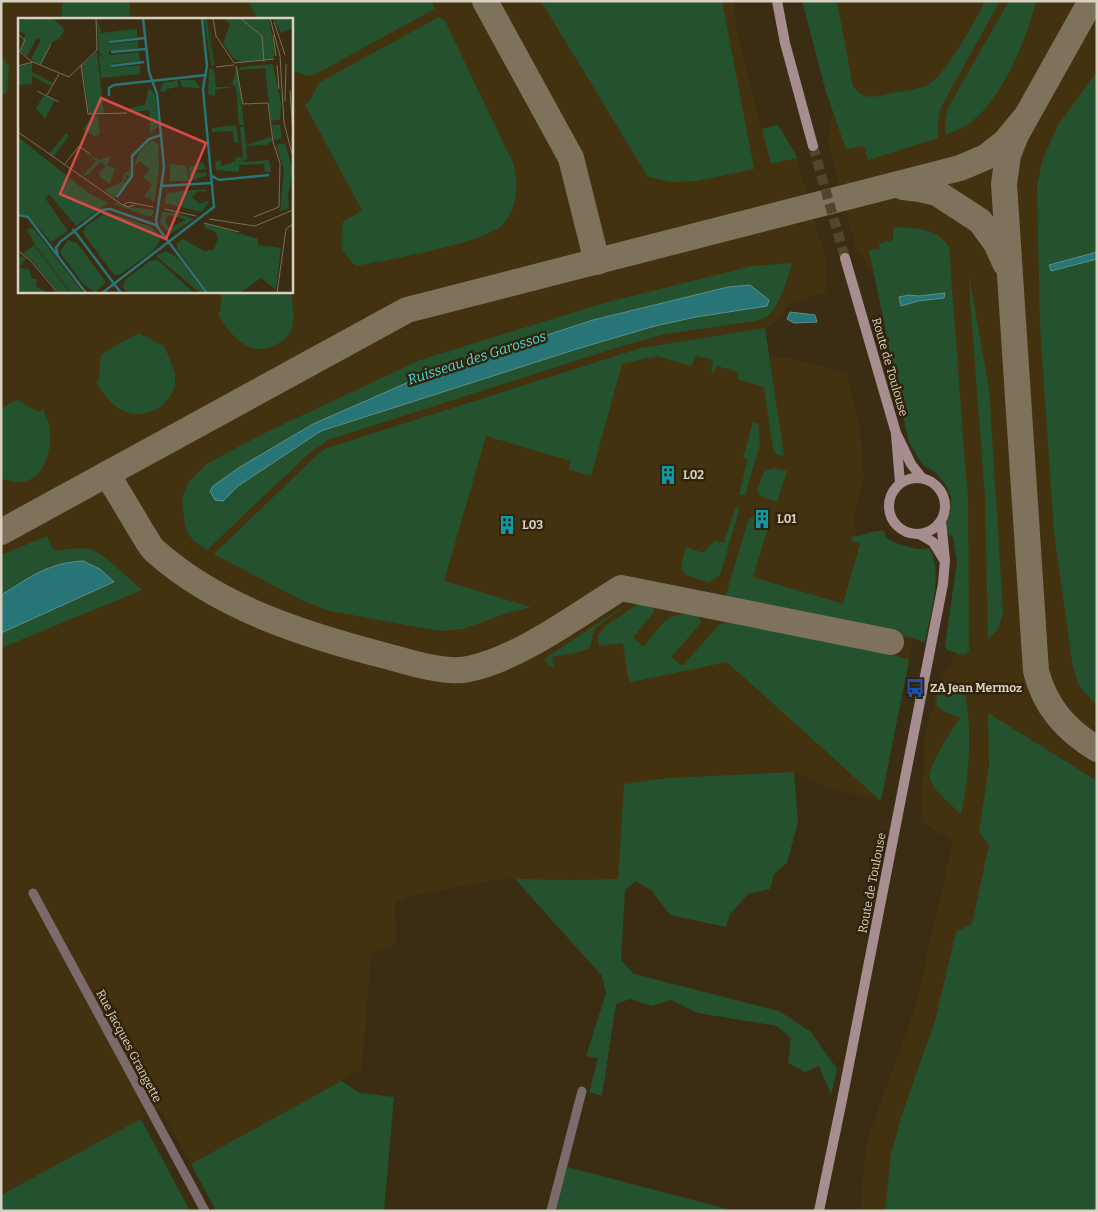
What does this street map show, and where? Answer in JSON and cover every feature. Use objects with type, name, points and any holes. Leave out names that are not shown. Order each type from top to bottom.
[{"type":"main road","points":[[777,1],[785,43],[813,146]]},
{"type":"main road","name":"Route de Toulouse","points":[[845,258],[896,433],[911,464],[922,478]]},
{"type":"main road","name":"Route de Toulouse","points":[[896,433],[900,483]]},
{"type":"main road","points":[[914,477],[922,478],[936,484],[944,498],[944,514],[941,521],[932,530],[911,534],[896,525],[891,518],[889,502],[891,495],[900,483],[914,477]]},
{"type":"main road","name":"Route de Toulouse","points":[[819,1211],[943,584],[945,560],[941,521]]},
{"type":"main road","points":[[919,534],[933,542],[945,560]]},
{"type":"street","name":"Rue Jacques Grangette","points":[[32,893],[205,1211]]},
{"type":"street","points":[[550,1211],[582,1090]]},
{"type":"shaded area","points":[[1,1],[733,1],[736,25],[762,129],[778,125],[795,153],[827,263],[826,292],[788,304],[779,320],[765,328],[770,359],[789,357],[847,374],[859,420],[864,480],[853,520],[856,533],[866,545],[913,638],[881,801],[823,786],[794,772],[667,778],[624,784],[618,879],[502,879],[405,897],[395,904],[396,945],[371,954],[362,1069],[191,1164],[160,1109],[1,1195]]},
{"type":"shaded area","points":[[823,1],[1097,1],[1097,1211],[860,1211],[869,1134],[915,1008],[953,841],[921,821],[925,731],[933,709],[934,692],[965,638],[965,498],[877,280],[856,248],[828,144],[831,115],[844,112]]},
{"type":"green space","points":[[64,1],[130,1],[129,18],[62,18],[62,5]]},
{"type":"green space","points":[[248,1],[432,1],[434,9],[316,74],[307,76],[297,72],[292,74],[292,18],[257,18]]},
{"type":"green space","points":[[541,1],[722,1],[754,169],[696,181],[673,182],[648,177]]},
{"type":"green space","points":[[802,1],[837,1],[853,87],[870,97],[907,91],[928,85],[945,68],[959,48],[982,8],[984,1],[1000,1],[941,107],[938,122],[938,138],[868,160],[864,146],[846,149],[826,92]]},
{"type":"green space","points":[[1009,1],[1036,1],[1032,17],[1012,67],[993,99],[982,112],[967,125],[946,135],[945,122],[948,108]]},
{"type":"green space","points":[[439,17],[445,21],[514,165],[516,193],[513,207],[506,221],[497,229],[481,236],[437,250],[356,266],[343,251],[343,222],[362,210],[305,105],[320,82]]},
{"type":"green space","points":[[1,56],[9,66],[7,92],[1,95]]},
{"type":"green space","points":[[1097,72],[1097,705],[1078,683],[1072,662],[1054,532],[1040,325],[1037,185],[1043,159],[1058,125]]},
{"type":"green space","points":[[778,125],[797,158],[771,164],[762,129]]},
{"type":"green space","points":[[893,227],[917,228],[931,232],[944,240],[949,247],[968,497],[969,651],[964,655],[947,650],[945,645],[957,562],[953,537],[949,534],[944,534],[950,511],[951,497],[946,485],[936,473],[923,465],[909,443],[869,250],[880,249],[879,244],[893,240]]},
{"type":"green space","points":[[792,263],[779,300],[771,313],[766,317],[755,321],[666,334],[625,345],[328,440],[306,456],[207,550],[192,539],[185,526],[182,499],[188,483],[208,463],[269,431],[420,360],[604,303],[752,266]],"holes":[[[750,285],[767,306],[696,317],[655,326],[580,348],[321,431],[238,486],[223,501],[240,467],[313,424],[427,374],[593,320],[728,287]]]},
{"type":"green space","points":[[969,276],[989,389],[1003,612],[998,629],[988,639],[985,497]]},
{"type":"green space","points":[[222,292],[291,292],[293,318],[290,333],[281,342],[266,349],[249,347],[241,342],[223,322],[218,314],[220,312]]},
{"type":"green space","points":[[765,328],[784,456],[777,455],[773,449],[764,387],[737,379],[738,372],[717,366],[714,372],[711,371],[713,360],[696,356],[691,366],[657,356],[622,364],[591,476],[569,469],[571,461],[486,436],[444,581],[531,607],[510,612],[463,629],[441,631],[417,627],[330,611],[303,601],[214,554],[318,454],[327,448],[641,348]]},
{"type":"green space","points":[[139,333],[161,345],[163,344],[175,374],[175,384],[169,398],[157,409],[137,414],[121,410],[114,405],[96,381],[99,380],[101,354]]},
{"type":"green space","points":[[17,400],[39,412],[43,409],[50,431],[50,443],[45,464],[32,478],[24,482],[13,482],[1,478],[1,408]]},
{"type":"green space","points":[[753,422],[758,424],[760,444],[745,495],[739,495],[748,459],[743,458]]},
{"type":"green space","points":[[773,468],[787,471],[777,502],[761,497],[757,490],[764,472]]},
{"type":"green space","points":[[736,506],[739,510],[720,575],[709,582],[693,578],[684,573],[682,564],[686,547],[703,553],[715,541],[724,543]]},
{"type":"green space","points":[[758,515],[756,524],[768,528],[753,577],[843,604],[860,544],[852,541],[852,537],[884,531],[887,538],[901,545],[920,549],[929,548],[933,558],[936,581],[925,642],[725,598],[749,518]]},
{"type":"green space","points":[[47,536],[54,551],[80,548],[95,551],[142,590],[1,648],[1,633],[114,583],[52,565],[1,595],[1,555]]},
{"type":"green space","points":[[630,602],[594,629],[590,648],[552,657],[554,668],[544,659]]},
{"type":"green space","points":[[638,604],[653,607],[654,612],[633,637],[643,647],[671,617],[687,614],[698,615],[701,623],[671,657],[682,666],[719,625],[730,621],[879,650],[909,660],[881,801],[727,662],[631,682],[628,677],[623,643],[599,646],[598,636],[604,627]]},
{"type":"green space","points":[[945,681],[964,691],[967,704],[969,752],[961,814],[939,793],[930,778],[930,772],[937,756],[960,718],[943,711],[936,705],[937,695]]},
{"type":"green space","points":[[988,713],[1097,781],[1097,1211],[885,1211],[891,1155],[901,1117],[935,1021],[956,932],[972,924],[989,845],[979,832],[989,767]]},
{"type":"green space","points":[[794,772],[798,822],[787,863],[774,874],[770,889],[748,894],[730,914],[726,927],[670,915],[652,891],[636,881],[625,890],[621,960],[634,974],[779,1011],[811,1032],[837,1069],[831,1094],[819,1066],[805,1072],[788,1063],[791,1038],[777,1026],[698,1013],[671,1000],[651,1006],[630,999],[616,1004],[602,1096],[589,1092],[598,1058],[586,1056],[606,993],[602,976],[515,879],[618,879],[624,784],[667,778]]},
{"type":"green space","points":[[341,1081],[360,1093],[394,1097],[384,1211],[216,1211],[191,1164]]},
{"type":"green space","points":[[141,1119],[190,1211],[1,1211],[1,1195]]},
{"type":"green space","points":[[567,1167],[735,1211],[557,1211],[556,1203]]},
{"type":"water","points":[[1097,252],[1097,259],[1051,271],[1049,265]]},
{"type":"water","name":"Ruisseau des Garossos","points":[[750,285],[769,300],[767,306],[696,317],[655,326],[580,348],[321,431],[238,486],[223,501],[215,500],[210,491],[213,486],[240,467],[313,424],[427,374],[593,320],[728,287]]},
{"type":"water","points":[[945,293],[944,298],[918,301],[901,306],[899,297],[909,295],[919,296]]},
{"type":"water","points":[[790,312],[815,315],[817,322],[794,323],[787,319]]},
{"type":"water","points":[[83,561],[100,569],[114,582],[1,633],[1,595],[49,568],[70,562]]},
{"type":"taxiway","points":[[485,1],[571,158],[597,262]]},
{"type":"taxiway","points":[[1091,1],[1016,135],[1008,155],[1004,184],[1036,671],[1045,696],[1058,716],[1076,734],[1097,749]]},
{"type":"taxiway","points":[[1,532],[407,310],[960,168],[986,157],[1005,142],[1024,119]]},
{"type":"taxiway","points":[[903,187],[937,193],[980,221],[996,243],[1005,263]]},
{"type":"taxiway","points":[[107,474],[153,549],[180,571],[208,589],[266,618],[297,630],[359,649],[429,667],[450,670],[468,669],[507,656],[547,635],[621,588],[891,642]]},
{"type":"tunnel","points":[[813,146],[845,258]]},
{"type":"place","name":"L02","points":[[668,475]]},
{"type":"place","name":"L01","points":[[762,519]]},
{"type":"place","name":"L03","points":[[507,525]]},
{"type":"place","name":"ZA Jean Mermoz","points":[[915,688]]}]
